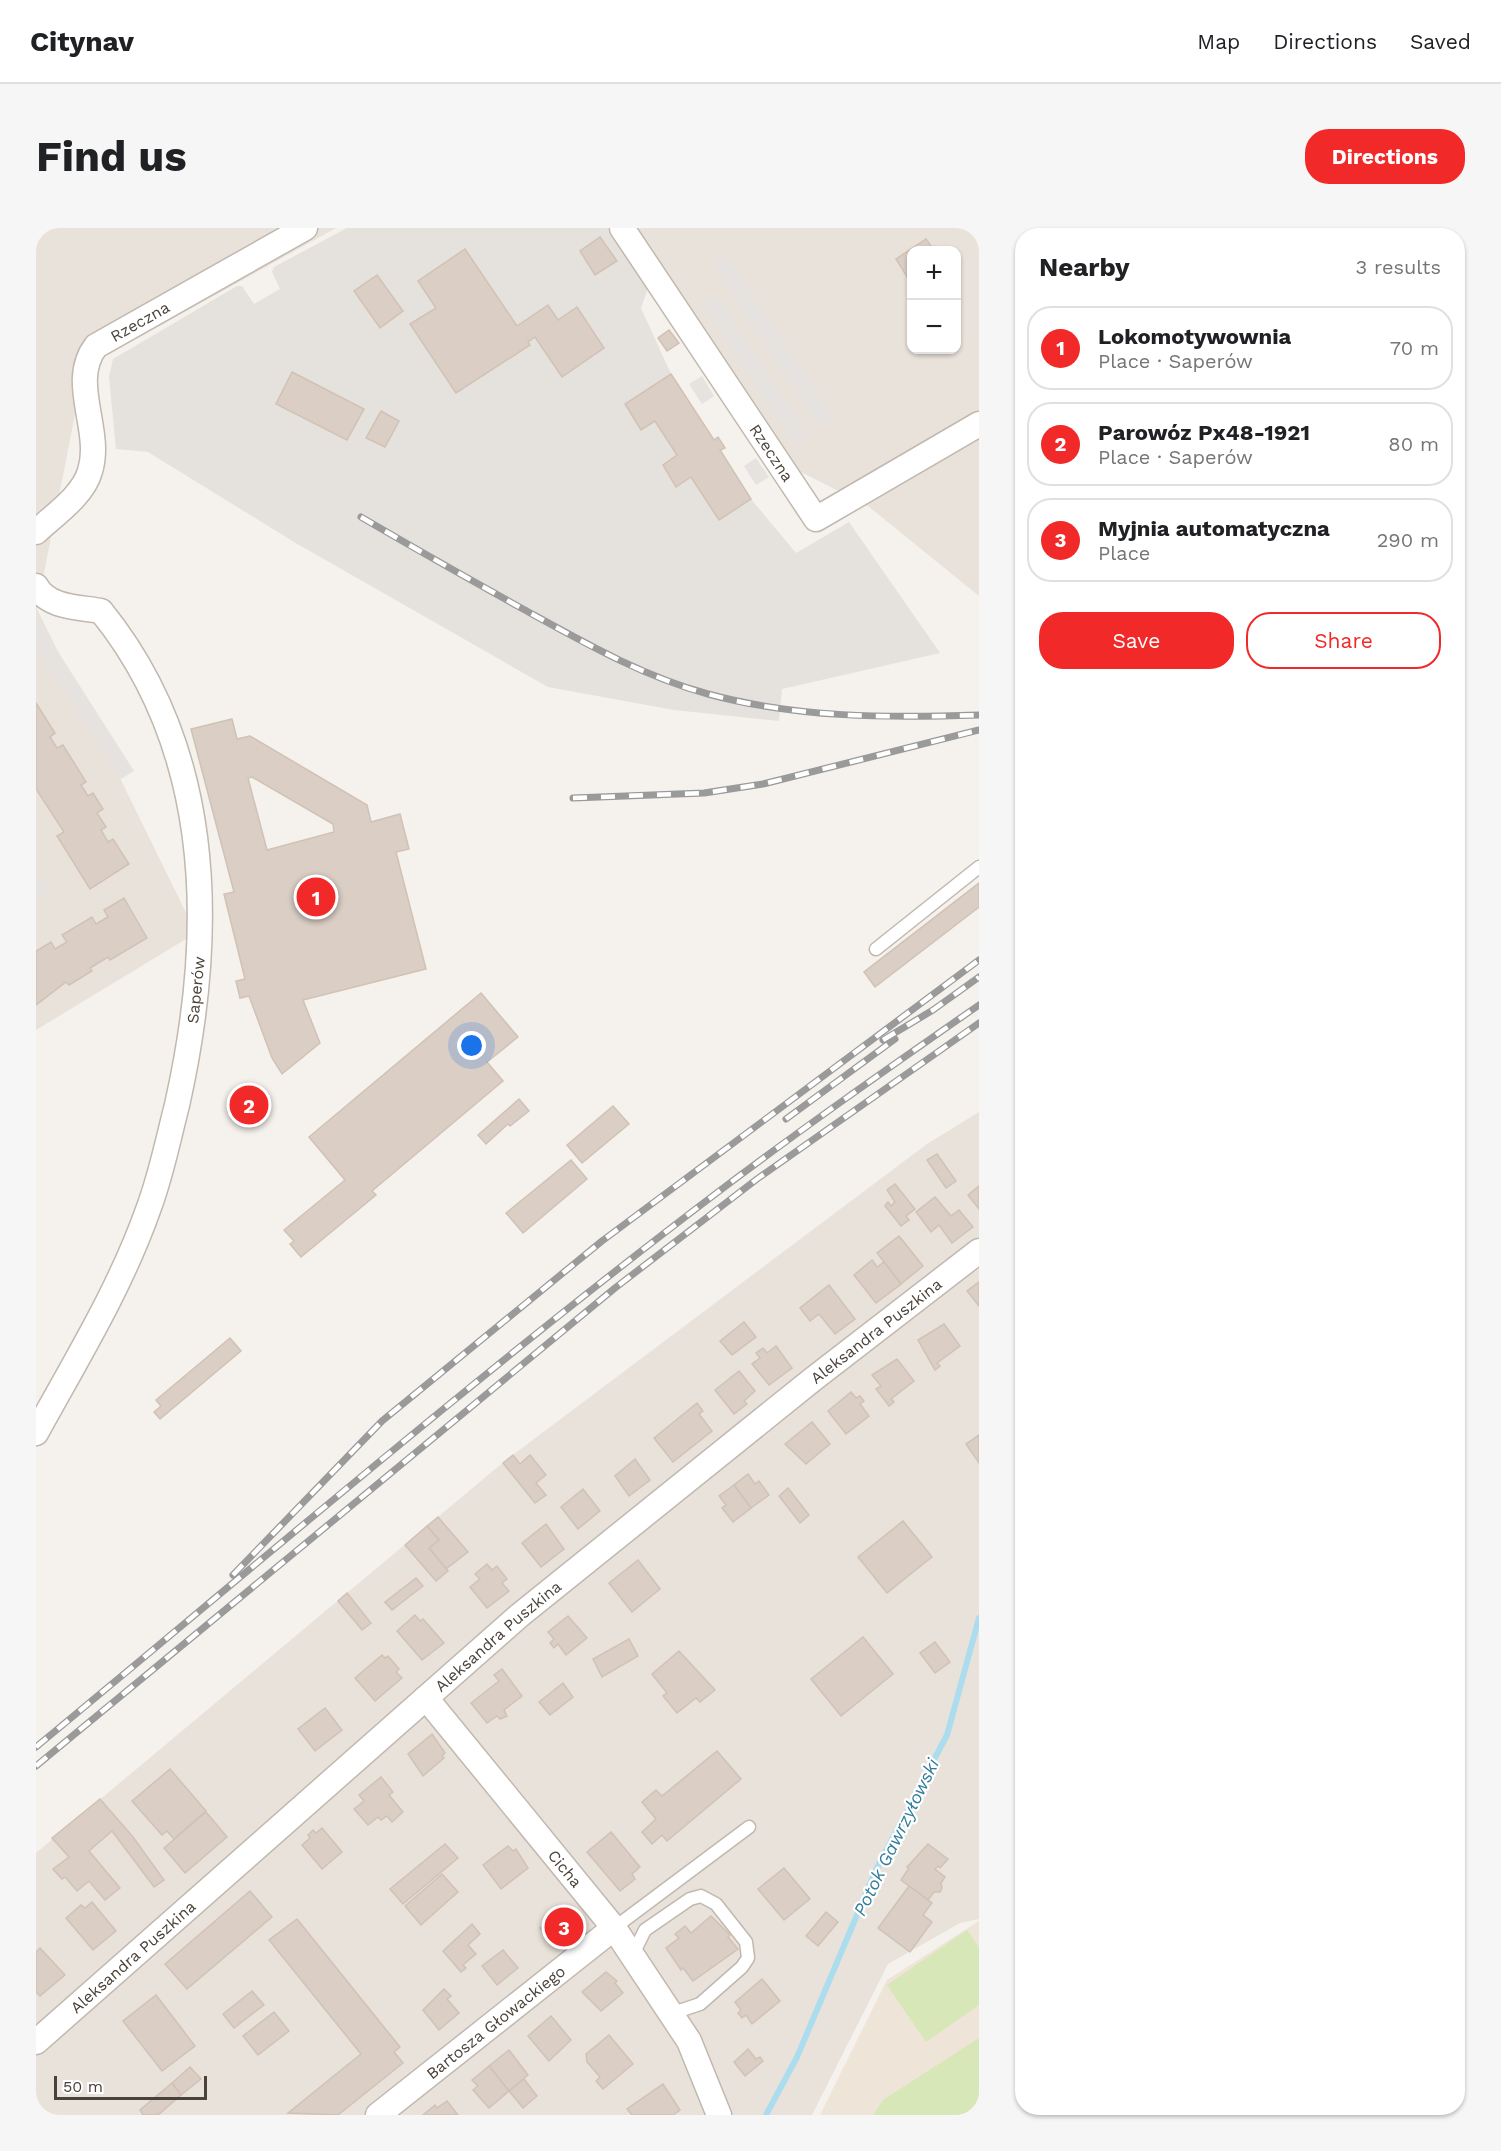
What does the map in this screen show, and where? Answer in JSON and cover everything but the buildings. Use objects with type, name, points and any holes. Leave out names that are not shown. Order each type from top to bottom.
[{"type":"street","name":"Rzeczna","points":[[36,532],[84,485],[91,470],[93,450],[85,376],[86,362],[96,346],[305,228]]},
{"type":"street","name":"Rzeczna","points":[[622,228],[816,519],[979,424]]},
{"type":"street","name":"Saperów","points":[[36,586],[41,594],[54,603],[101,611],[116,630],[156,697],[168,726],[190,816],[198,866],[201,944],[190,1041],[162,1170],[148,1211],[120,1278],[36,1433]]},
{"type":"street","name":"Aleksandra Puszkina","points":[[36,2042],[547,1593],[812,1380],[979,1251]]},
{"type":"street","name":"Cicha","points":[[426,1698],[614,1928],[689,2041],[719,2115]]},
{"type":"street","name":"Bartosza Głowackiego","points":[[378,2115],[614,1928]]},
{"type":"lane","points":[[876,949],[979,867]]},
{"type":"lane","points":[[614,1928],[749,1827]]},
{"type":"lane","points":[[632,1956],[645,1930],[695,1897],[707,1898],[716,1904],[746,1942],[748,1958],[742,1967],[700,2004],[670,2013]]},
{"type":"shaded area","points":[[36,228],[336,228],[84,368],[37,609],[196,933],[36,1030]]},
{"type":"shaded area","points":[[347,228],[607,228],[648,288],[641,308],[671,374],[713,440],[718,437],[725,448],[721,451],[751,499],[796,553],[849,522],[940,653],[782,689],[779,721],[674,710],[548,687],[294,542],[148,452],[116,449],[109,377],[113,359],[237,286],[242,286],[254,304],[280,289],[272,272],[274,267]]},
{"type":"shaded area","points":[[632,228],[979,228],[979,596],[868,506],[793,468]]},
{"type":"shaded area","points":[[727,256],[834,418],[821,427],[713,265]]},
{"type":"shaded area","points":[[717,296],[808,435],[794,444],[703,305]]},
{"type":"shaded area","points":[[702,376],[714,396],[702,404],[689,384]]},
{"type":"shaded area","points":[[756,458],[769,477],[756,485],[744,466]]},
{"type":"shaded area","points":[[41,625],[134,771],[121,779],[36,646],[36,627]]},
{"type":"shaded area","points":[[43,876],[51,889],[36,898],[36,880]]},
{"type":"shaded area","points":[[979,1112],[979,1919],[960,1923],[888,1964],[812,2115],[36,2115],[36,1853],[506,1460],[927,1144]]},
{"type":"shaded area","points":[[979,1921],[979,2115],[820,2115],[887,1980]]},
{"type":"green space","points":[[967,1930],[979,1947],[979,2005],[926,2042],[887,1985]]},
{"type":"green space","points":[[979,2038],[979,2115],[873,2115],[883,2100]]},
{"type":"waterway","name":"Potok Gawrzyłowski","points":[[766,2115],[797,2057],[876,1870],[947,1735],[979,1618]]},
{"type":"railway","points":[[361,517],[590,646],[684,687],[741,702],[809,712],[877,716],[979,715]]},
{"type":"railway","points":[[573,798],[704,793],[763,784],[979,730]]},
{"type":"railway","points":[[233,1575],[382,1421],[602,1241],[979,960]]},
{"type":"railway","points":[[883,1040],[933,1010],[979,977]]},
{"type":"railway","points":[[36,1747],[372,1467],[627,1262],[780,1146],[979,1005]]},
{"type":"railway","points":[[36,1766],[615,1288],[757,1179],[979,1023]]},
{"type":"railway","points":[[786,1119],[895,1039]]},
{"type":"place","name":"Lokomotywownia","points":[[316,897]]},
{"type":"place","name":"Parowóz Px48-1921","points":[[249,1105]]},
{"type":"place","name":"Myjnia automatyczna","points":[[564,1927]]}]
